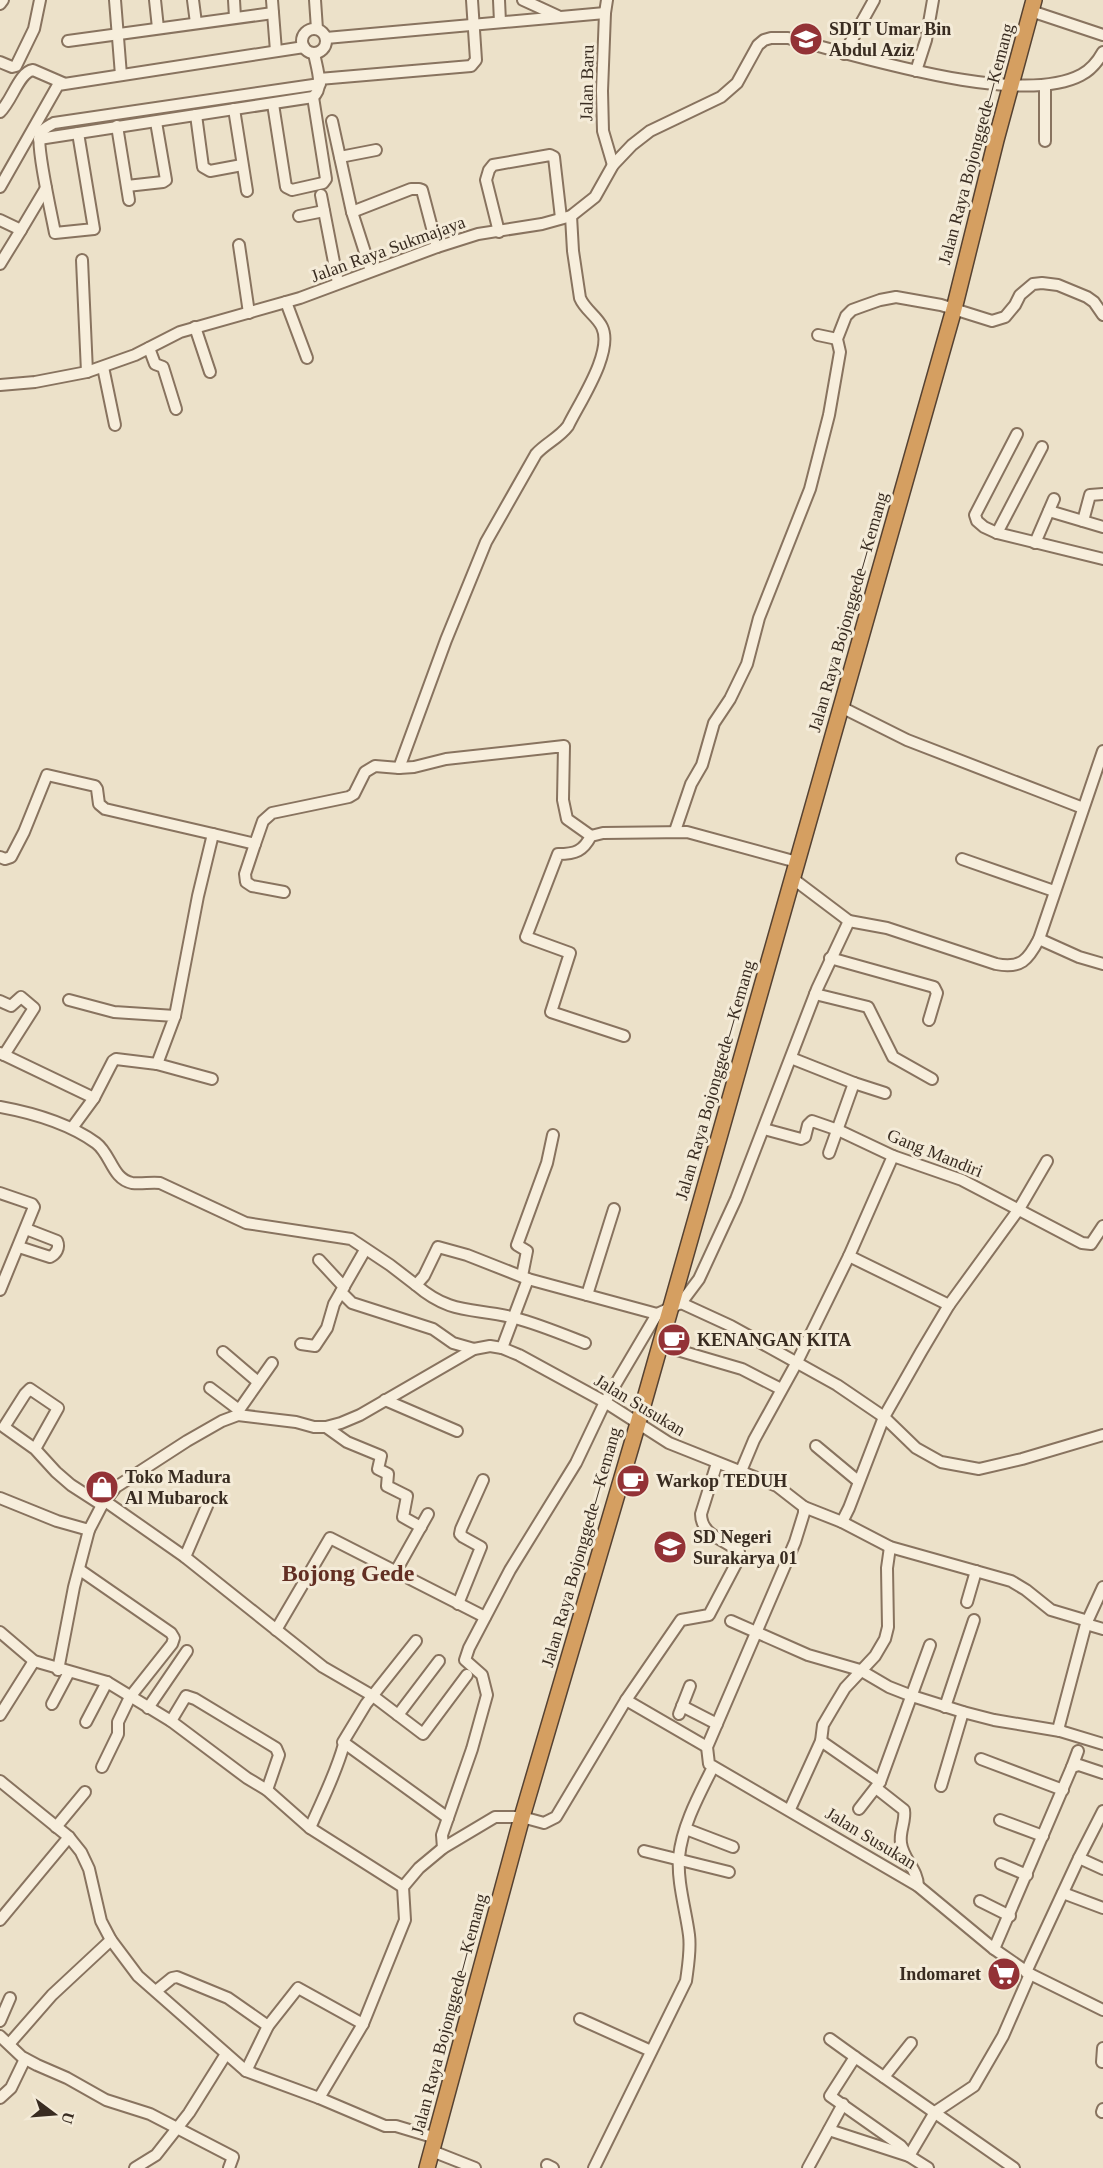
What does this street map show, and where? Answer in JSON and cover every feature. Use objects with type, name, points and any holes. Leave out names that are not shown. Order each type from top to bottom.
[{"type":"highway","name":"Jalan Raya Bojonggede—Kemang","points":[[428,2168],[522,1817],[638,1423],[954,309],[1010,85],[1033,6]]},
{"type":"street","points":[[0,62],[12,67],[16,66],[34,30],[40,0]]},
{"type":"street","points":[[115,0],[121,75]]},
{"type":"street","points":[[155,0],[158,28]]},
{"type":"street","points":[[193,0],[196,23]]},
{"type":"street","points":[[234,0],[236,17]]},
{"type":"street","points":[[272,0],[276,51]]},
{"type":"street","points":[[315,0],[317,28]]},
{"type":"street","points":[[78,133],[94,229],[55,232],[39,139],[42,130],[54,123],[319,82],[471,66],[476,60],[472,0]]},
{"type":"street","points":[[499,0],[500,22]]},
{"type":"street","points":[[523,0],[559,16]]},
{"type":"street","name":"Jalan Baru","points":[[607,0],[604,13],[603,131],[613,165]]},
{"type":"street","points":[[844,54],[874,0]]},
{"type":"street","points":[[916,70],[926,40],[933,0]]},
{"type":"street","points":[[1033,6],[1103,34]]},
{"type":"street","points":[[68,41],[273,13]]},
{"type":"street","points":[[326,38],[604,13]]},
{"type":"street","points":[[0,187],[58,85],[276,51],[309,50],[319,52],[324,48],[326,38],[317,28],[304,33],[302,40],[309,50],[319,82],[318,93],[313,97],[39,139]]},
{"type":"street","name":"Jalan Raya Sukmajaya","points":[[0,385],[35,382],[87,372],[195,327],[286,302],[437,247],[478,234],[499,232],[566,217],[595,197],[613,165],[632,145],[651,131],[721,97],[737,83],[758,45],[764,40],[788,38],[844,54],[916,70],[1010,85],[1045,85],[1071,79],[1092,67],[1103,52]]},
{"type":"street","points":[[0,112],[6,106],[24,74],[29,70],[33,69],[63,83]]},
{"type":"street","points":[[1045,85],[1046,141]]},
{"type":"street","points":[[273,104],[286,187],[292,190],[323,183],[326,179],[313,97]]},
{"type":"street","points":[[234,109],[247,191]]},
{"type":"street","points":[[196,115],[203,167],[210,171],[243,165]]},
{"type":"street","points":[[332,121],[352,212],[371,272]]},
{"type":"street","points":[[127,186],[166,180],[156,122]]},
{"type":"street","points":[[117,126],[129,200]]},
{"type":"street","points":[[340,157],[376,150]]},
{"type":"street","points":[[399,768],[446,640],[492,530],[536,454],[568,426],[602,358],[605,345],[602,326],[583,305],[580,298],[554,157],[550,155],[493,165],[487,175],[499,232]]},
{"type":"street","points":[[0,264],[46,188]]},
{"type":"street","points":[[352,212],[411,189],[422,190],[437,247]]},
{"type":"street","points":[[321,195],[338,283]]},
{"type":"street","points":[[299,216],[324,211]]},
{"type":"street","points":[[0,220],[21,230]]},
{"type":"street","points":[[239,245],[249,313]]},
{"type":"street","points":[[82,260],[87,372]]},
{"type":"street","points":[[675,831],[691,784],[702,765],[714,723],[730,699],[747,664],[759,618],[810,489],[829,415],[840,352],[837,339],[846,316],[852,310],[879,300],[896,297],[954,309],[992,321],[1010,312],[1020,295],[1033,284],[1051,284],[1087,297],[1094,302],[1103,315]]},
{"type":"street","points":[[286,302],[307,358]]},
{"type":"street","points":[[195,327],[210,372]]},
{"type":"street","points":[[818,335],[837,339]]},
{"type":"street","points":[[149,348],[155,364],[163,367],[176,409]]},
{"type":"street","points":[[103,367],[115,425]]},
{"type":"street","points":[[1017,434],[975,515],[977,521],[997,533],[1103,559]]},
{"type":"street","points":[[997,533],[1042,447]]},
{"type":"street","points":[[1083,521],[1090,495],[1103,494]]},
{"type":"street","points":[[1035,543],[1054,499]]},
{"type":"street","points":[[1049,511],[1103,527]]},
{"type":"street","points":[[841,707],[907,740],[1083,808]]},
{"type":"street","points":[[284,892],[252,886],[246,882],[245,874],[263,821],[272,813],[346,799],[354,794],[370,768],[375,766],[399,768],[446,759],[564,746],[563,800],[567,819],[591,836],[615,831],[675,831],[797,862]]},
{"type":"street","points":[[792,879],[849,921],[887,928],[1006,966],[1016,966],[1022,962],[1039,939],[1103,751]]},
{"type":"street","points":[[0,857],[5,859],[11,857],[24,832],[47,775],[95,786],[99,804],[105,809],[255,844]]},
{"type":"street","points":[[157,1064],[175,1016],[198,896],[213,834]]},
{"type":"street","points":[[591,836],[584,848],[573,853],[558,854],[526,937],[570,953],[551,1012],[624,1036]]},
{"type":"street","points":[[962,859],[1054,891]]},
{"type":"street","points":[[443,1848],[441,1839],[488,1695],[482,1675],[465,1660],[469,1648],[510,1570],[576,1463],[605,1402],[669,1308],[699,1279],[709,1260],[764,1129],[815,994],[849,921]]},
{"type":"street","points":[[1039,939],[1079,957],[1103,964]]},
{"type":"street","points":[[830,958],[934,987],[937,993],[929,1020]]},
{"type":"street","points":[[815,994],[868,1007],[893,1056],[932,1079]]},
{"type":"street","points":[[0,1000],[11,1006],[21,997],[33,1008],[2,1054],[94,1098]]},
{"type":"street","points":[[69,1000],[114,1012],[175,1016]]},
{"type":"street","points":[[791,1058],[885,1093]]},
{"type":"street","points":[[72,1128],[94,1098],[116,1059],[157,1064],[212,1079]]},
{"type":"street","points":[[829,1153],[854,1083]]},
{"type":"street","points":[[0,1107],[45,1118],[72,1128],[108,1153],[116,1172],[127,1181],[145,1184],[160,1182],[246,1223],[351,1239],[440,1302],[452,1308],[514,1317],[585,1343]]},
{"type":"street","name":"Gang Mandiri","points":[[764,1129],[801,1139],[805,1137],[808,1125],[812,1121],[838,1130],[893,1156],[962,1180],[1082,1243],[1091,1244],[1103,1226]]},
{"type":"street","points":[[502,1348],[514,1317],[525,1277],[528,1252],[517,1245],[548,1163],[553,1135]]},
{"type":"street","points":[[741,1471],[754,1440],[849,1256],[893,1156]]},
{"type":"street","points":[[842,1522],[884,1417],[949,1305],[1019,1209],[1047,1161]]},
{"type":"street","points":[[0,1193],[34,1205],[26,1230],[0,1290]]},
{"type":"street","points":[[586,1295],[614,1209]]},
{"type":"street","points":[[19,1247],[50,1257],[58,1248],[57,1241],[26,1230]]},
{"type":"street","points":[[416,1285],[424,1276],[438,1247],[586,1295],[669,1308],[731,1326],[837,1385],[884,1417],[915,1448],[941,1462],[979,1469],[1103,1435]]},
{"type":"street","points":[[302,1344],[315,1346],[327,1328],[333,1304],[365,1250]]},
{"type":"street","points":[[849,1256],[949,1305]]},
{"type":"street","points":[[319,1260],[352,1303],[433,1329],[453,1344],[474,1349]]},
{"type":"street","points":[[660,1345],[742,1369],[781,1389]]},
{"type":"street","name":"Jalan Susukan","points":[[238,1412],[326,1427],[360,1415],[474,1349],[483,1346],[502,1348],[545,1368],[605,1402],[669,1443],[777,1485],[804,1507],[842,1522],[890,1547],[1011,1581],[1051,1610],[1103,1629]]},
{"type":"street","points":[[222,1352],[258,1382]]},
{"type":"street","points":[[52,1704],[64,1671],[74,1587],[89,1530],[104,1503],[116,1487],[138,1472],[238,1412],[272,1363]]},
{"type":"street","points":[[210,1388],[238,1412]]},
{"type":"street","points":[[35,1449],[58,1408],[30,1389],[4,1427],[35,1449],[71,1485],[104,1503],[185,1557],[323,1667],[373,1696],[423,1734],[467,1675]]},
{"type":"street","points":[[385,1400],[457,1431]]},
{"type":"street","points":[[326,1427],[347,1442],[381,1456],[378,1469],[388,1474],[387,1486],[407,1496],[403,1517],[420,1527]]},
{"type":"street","points":[[816,1446],[858,1481]]},
{"type":"street","points":[[319,2098],[363,2024],[405,1920],[403,1887],[419,1868],[443,1848],[495,1816],[522,1817],[544,1823],[556,1817],[626,1700],[681,1620],[709,1615],[738,1560],[738,1552],[733,1546],[704,1528],[701,1521],[701,1514],[717,1463]]},
{"type":"street","points":[[458,1604],[481,1547],[463,1538],[460,1529],[483,1480]]},
{"type":"street","points":[[0,1498],[57,1521],[89,1530]]},
{"type":"street","points":[[185,1557],[207,1506]]},
{"type":"street","points":[[594,2168],[686,1981],[690,1955],[679,1858],[686,1829],[713,1767],[708,1760],[707,1747],[795,1542],[804,1507]]},
{"type":"street","points":[[396,1571],[428,1514]]},
{"type":"street","points":[[276,1630],[330,1538],[485,1617]]},
{"type":"street","points":[[790,1809],[820,1742],[823,1725],[832,1708],[845,1688],[875,1656],[885,1639],[888,1627],[887,1568],[890,1547]]},
{"type":"street","points":[[80,1570],[173,1635],[172,1644],[130,1697],[118,1722],[118,1734],[102,1767]]},
{"type":"street","points":[[967,1602],[976,1571]]},
{"type":"street","points":[[1060,1731],[1059,1726],[1087,1622],[1103,1587]]},
{"type":"street","points":[[945,1707],[974,1620]]},
{"type":"street","points":[[731,1621],[808,1655],[860,1670],[889,1687],[945,1707],[994,1720],[1060,1731],[1103,1744]]},
{"type":"street","points":[[0,1632],[34,1661],[107,1682],[171,1721],[247,1778],[267,1790],[310,1828],[403,1887]]},
{"type":"street","points":[[310,1828],[338,1769],[343,1740],[373,1696],[416,1641]]},
{"type":"street","points":[[859,1809],[878,1785],[930,1645]]},
{"type":"street","points":[[148,1708],[187,1651]]},
{"type":"street","points":[[0,1715],[34,1661]]},
{"type":"street","points":[[398,1715],[439,1661]]},
{"type":"street","points":[[86,1722],[107,1682]]},
{"type":"street","points":[[690,1686],[680,1710],[717,1724]]},
{"type":"street","points":[[171,1721],[186,1696],[195,1698],[276,1748],[279,1755],[267,1790]]},
{"type":"street","points":[[626,1700],[707,1747]]},
{"type":"street","points":[[941,1786],[963,1712]]},
{"type":"street","points":[[820,1742],[878,1785],[904,1810],[900,1841],[917,1875],[918,1886]]},
{"type":"street","points":[[344,1744],[448,1818]]},
{"type":"street","points":[[994,1949],[1010,1916],[1078,1751]]},
{"type":"street","points":[[981,1759],[1063,1790]]},
{"type":"street","points":[[1072,1767],[1079,1765],[1103,1773]]},
{"type":"street","name":"Jalan Susukan","points":[[713,1767],[790,1809],[918,1886],[994,1949],[1028,1973],[1103,2010]]},
{"type":"street","points":[[0,1781],[69,1837],[81,1852],[89,1869],[100,1922],[138,1976],[246,2071],[385,2126],[396,2126],[434,2144],[475,2168]]},
{"type":"street","points":[[56,1827],[85,1792]]},
{"type":"street","points":[[909,2156],[935,2112],[974,2086],[1003,2036],[1079,1858],[1099,1829],[1103,1811]]},
{"type":"street","points":[[1000,1820],[1043,1836]]},
{"type":"street","points":[[686,1829],[733,1847]]},
{"type":"street","points":[[0,1920],[4,1906],[69,1837]]},
{"type":"street","points":[[644,1851],[729,1872]]},
{"type":"street","points":[[1079,1858],[1103,1869]]},
{"type":"street","points":[[1001,1864],[1027,1875]]},
{"type":"street","points":[[1063,1893],[1103,1908]]},
{"type":"street","points":[[980,1901],[1010,1916]]},
{"type":"street","points":[[10,2043],[52,1995],[111,1940]]},
{"type":"street","points":[[156,1991],[172,1978],[177,1977],[228,1998],[268,2026]]},
{"type":"street","points":[[246,2071],[268,2026],[298,1988],[363,2024]]},
{"type":"street","points":[[0,2021],[10,1998]]},
{"type":"street","points":[[580,2019],[651,2051]]},
{"type":"street","points":[[0,2036],[25,2059],[106,2100],[137,2108],[214,2149],[230,2155],[233,2157],[230,2168]]},
{"type":"street","points":[[830,2039],[1014,2168]]},
{"type":"street","points":[[884,2077],[911,2043]]},
{"type":"street","points":[[1102,2062],[1103,2048]]},
{"type":"street","points":[[135,2168],[156,2154],[189,2113],[226,2054]]},
{"type":"street","points":[[855,2057],[829,2095],[901,2146],[909,2156]]},
{"type":"street","points":[[0,2098],[11,2088],[25,2059]]},
{"type":"street","points":[[808,2168],[843,2104]]},
{"type":"street","points":[[829,2130],[909,2156],[928,2168]]},
{"type":"place","name":"SDIT Umar Bin Abdul Aziz","points":[[806,39]]},
{"type":"place","name":"KENANGAN KITA","points":[[674,1340]]},
{"type":"place","name":"Warkop TEDUH","points":[[633,1481]]},
{"type":"place","name":"Toko Madura Al Mubarock","points":[[102,1487]]},
{"type":"place","name":"SD Negeri Surakarya 01","points":[[670,1547]]},
{"type":"place","name":"Indomaret","points":[[1004,1974]]},
{"type":"district","name":"Bojong Gede","points":[[348,1573]]}]
